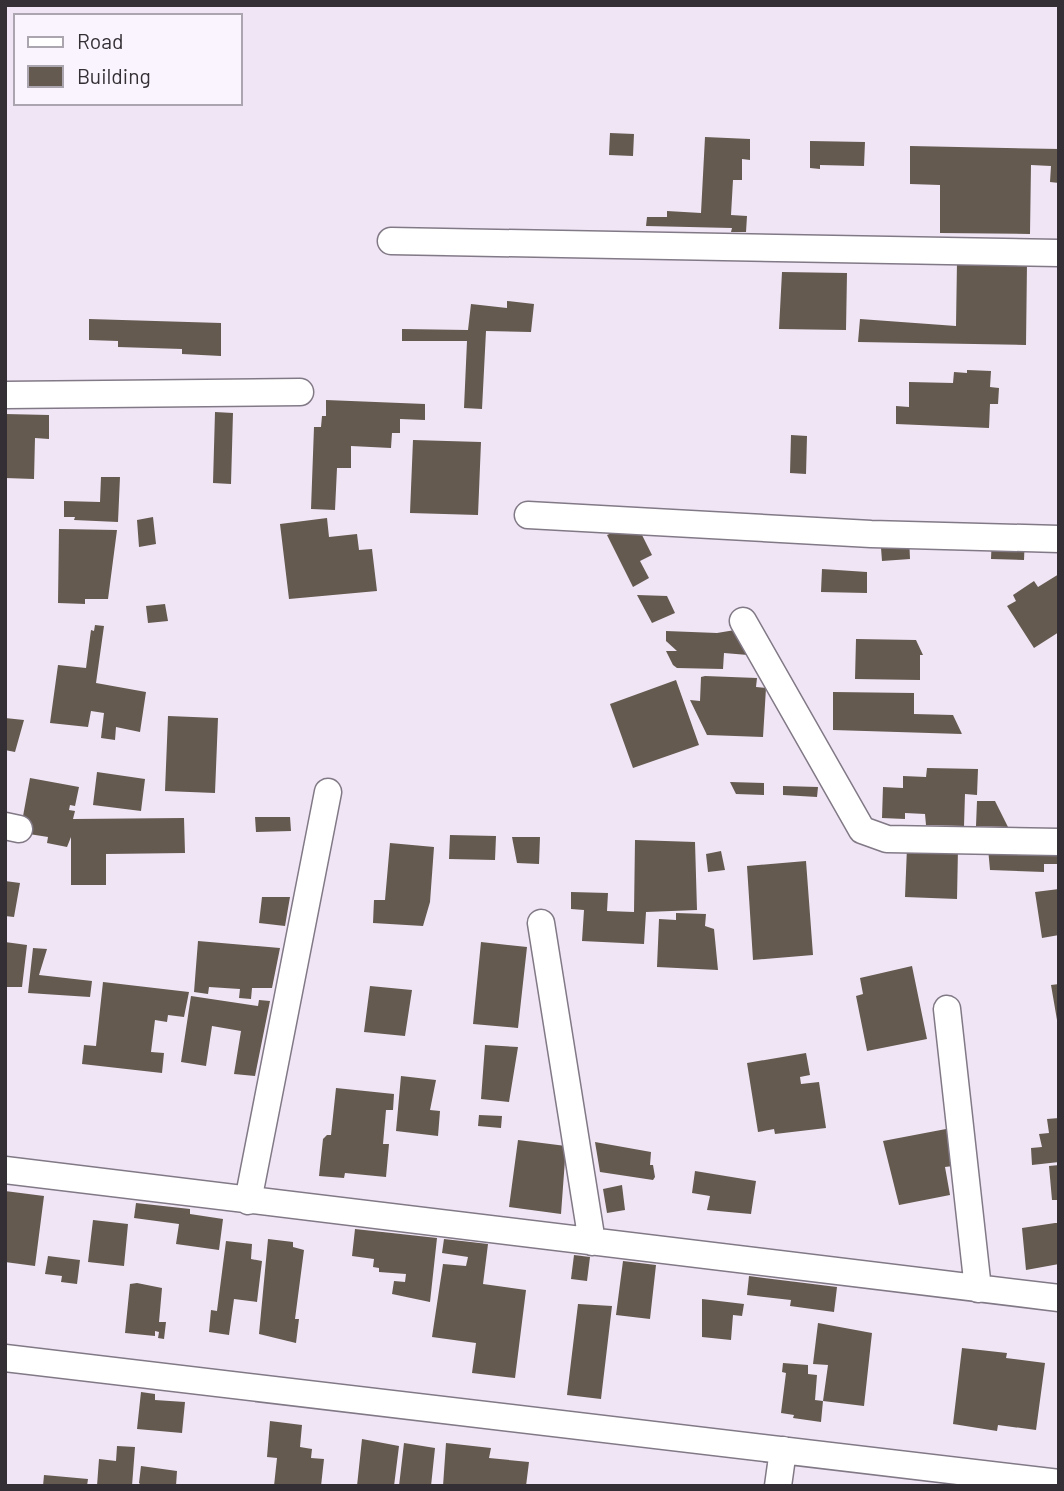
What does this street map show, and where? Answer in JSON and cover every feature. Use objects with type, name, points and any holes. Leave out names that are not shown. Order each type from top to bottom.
[{"type":"street","points":[[391,240],[1059,253]]},
{"type":"street","points":[[5,395],[300,392]]},
{"type":"street","points":[[528,515],[871,534],[1059,539]]},
{"type":"street","points":[[743,621],[862,830],[887,839],[1059,842]]},
{"type":"street","points":[[248,1201],[328,792]]},
{"type":"street","points":[[541,923],[592,1242]]},
{"type":"street","points":[[947,1009],[978,1289]]},
{"type":"street","points":[[5,1170],[1059,1298]]},
{"type":"street","points":[[5,1358],[1059,1483]]},
{"type":"street","points":[[778,1486],[783,1450]]},
{"type":"building","points":[[610,133],[634,134],[633,156],[609,155]]},
{"type":"building","points":[[705,137],[750,139],[750,160],[742,159],[742,180],[733,180],[731,215],[747,216],[746,232],[731,232],[732,228],[646,226],[647,217],[667,217],[667,211],[701,213]]},
{"type":"building","points":[[810,141],[865,142],[864,166],[820,165],[820,169],[810,168]]},
{"type":"building","points":[[910,146],[1059,149],[1059,183],[1050,182],[1051,166],[1031,165],[1030,234],[940,233],[940,185],[910,184]]},
{"type":"building","points":[[957,261],[1027,263],[1026,345],[858,342],[860,319],[956,326]]},
{"type":"building","points":[[782,272],[847,273],[846,330],[779,329]]},
{"type":"building","points":[[507,301],[534,304],[531,332],[486,331],[482,409],[464,408],[467,341],[402,341],[402,329],[468,330],[471,304],[507,308]]},
{"type":"building","points":[[89,319],[221,323],[221,356],[182,354],[182,349],[118,347],[118,341],[89,340]]},
{"type":"building","points":[[967,370],[991,371],[990,387],[999,388],[998,404],[990,404],[989,428],[896,424],[896,406],[909,407],[909,382],[953,383],[954,372],[967,373]]},
{"type":"building","points":[[326,400],[425,404],[425,420],[400,419],[400,433],[392,433],[391,448],[351,446],[351,468],[337,468],[335,510],[311,509],[314,427],[321,427],[322,416],[326,416]]},
{"type":"building","points":[[215,412],[233,413],[231,484],[213,483]]},
{"type":"building","points":[[5,414],[49,415],[49,439],[35,438],[34,479],[5,478]]},
{"type":"building","points":[[791,435],[807,436],[806,474],[790,473]]},
{"type":"building","points":[[413,440],[481,442],[478,515],[410,513]]},
{"type":"building","points":[[101,477],[120,477],[118,522],[64,517],[64,501],[100,502]]},
{"type":"building","points":[[153,517],[156,544],[139,547],[137,520]]},
{"type":"building","points":[[327,518],[329,537],[357,534],[359,550],[372,549],[377,591],[289,599],[280,524]]},
{"type":"building","points":[[636,523],[652,555],[640,561],[649,578],[633,587],[607,535]]},
{"type":"building","points":[[59,529],[117,530],[108,599],[85,599],[85,604],[58,603]]},
{"type":"building","points":[[992,534],[1025,536],[1024,560],[991,559]]},
{"type":"building","points":[[909,536],[910,559],[882,561],[881,548]]},
{"type":"building","points":[[822,569],[867,572],[867,593],[821,592]]},
{"type":"building","points":[[1059,574],[1059,632],[1034,648],[1007,606],[1016,601],[1013,595],[1034,581],[1038,587]]},
{"type":"building","points":[[637,595],[667,596],[675,613],[652,623]]},
{"type":"building","points":[[165,604],[168,621],[148,623],[146,606]]},
{"type":"building","points":[[95,625],[104,626],[96,683],[146,692],[140,732],[116,727],[115,740],[101,738],[104,713],[91,711],[88,727],[50,723],[58,665],[86,668],[91,630],[94,631]]},
{"type":"building","points":[[741,629],[748,655],[724,653],[723,669],[677,668],[666,651],[677,651],[666,641],[666,631],[717,633]]},
{"type":"building","points":[[856,639],[916,640],[923,655],[920,655],[920,680],[855,679]]},
{"type":"building","points":[[701,677],[757,678],[756,687],[766,688],[763,737],[707,735],[690,700],[700,701]]},
{"type":"building","points":[[676,680],[699,745],[633,768],[610,704]]},
{"type":"building","points":[[833,692],[914,693],[914,714],[953,715],[962,734],[833,730]]},
{"type":"building","points":[[168,716],[218,718],[215,793],[165,791]]},
{"type":"building","points":[[5,718],[24,720],[15,752],[5,750]]},
{"type":"building","points":[[927,768],[978,769],[977,795],[965,794],[964,826],[926,825],[925,814],[905,813],[905,819],[882,818],[883,787],[903,788],[903,776],[926,777]]},
{"type":"building","points":[[97,772],[145,779],[141,811],[93,805]]},
{"type":"building","points":[[30,778],[79,787],[75,806],[70,805],[69,810],[75,811],[73,819],[184,818],[185,853],[106,854],[106,885],[71,885],[71,837],[67,847],[47,843],[48,837],[29,834],[28,840],[19,838]]},
{"type":"building","points":[[730,782],[764,783],[764,795],[736,794]]},
{"type":"building","points":[[783,786],[818,787],[817,797],[783,795]]},
{"type":"building","points":[[977,801],[995,801],[1008,827],[976,826]]},
{"type":"building","points":[[255,817],[290,817],[291,831],[256,832]]},
{"type":"building","points":[[450,835],[496,836],[495,860],[449,859]]},
{"type":"building","points":[[512,837],[540,837],[539,864],[517,863]]},
{"type":"building","points":[[635,840],[695,842],[697,910],[646,912],[644,944],[582,941],[584,910],[571,909],[571,892],[608,893],[607,911],[634,912]]},
{"type":"building","points":[[390,843],[434,847],[430,902],[423,926],[373,923],[374,900],[385,900]]},
{"type":"building","points":[[907,847],[958,848],[957,899],[905,897]]},
{"type":"building","points":[[988,848],[1057,851],[1057,864],[1044,864],[1044,872],[990,870]]},
{"type":"building","points":[[721,851],[725,870],[708,872],[706,854]]},
{"type":"building","points":[[806,861],[813,955],[753,960],[747,866]]},
{"type":"building","points":[[5,881],[20,883],[14,917],[5,916]]},
{"type":"building","points":[[1059,889],[1059,935],[1042,938],[1035,892]]},
{"type":"building","points":[[262,897],[290,897],[285,926],[259,923]]},
{"type":"building","points":[[676,913],[706,914],[705,926],[714,929],[718,970],[657,967],[659,919],[676,920]]},
{"type":"building","points":[[198,941],[280,948],[272,988],[252,988],[251,999],[239,998],[240,989],[209,987],[208,994],[194,992]]},
{"type":"building","points":[[5,942],[27,945],[22,987],[5,987]]},
{"type":"building","points":[[481,942],[527,947],[518,1028],[473,1024]]},
{"type":"building","points":[[33,948],[47,949],[39,975],[92,981],[90,997],[28,993]]},
{"type":"building","points":[[912,966],[927,1039],[867,1051],[856,996],[863,994],[860,978]]},
{"type":"building","points":[[103,982],[189,992],[184,1017],[168,1015],[167,1022],[155,1020],[151,1052],[164,1053],[162,1073],[82,1064],[84,1045],[96,1046]]},
{"type":"building","points":[[1059,984],[1059,1020],[1057,1020],[1051,985]]},
{"type":"building","points":[[370,986],[412,990],[405,1036],[364,1032]]},
{"type":"building","points":[[191,996],[258,1006],[259,1000],[270,1001],[255,1076],[234,1074],[241,1031],[212,1026],[206,1066],[181,1062]]},
{"type":"building","points":[[485,1045],[518,1047],[509,1102],[481,1099]]},
{"type":"building","points":[[806,1053],[810,1075],[800,1077],[801,1084],[819,1082],[826,1128],[775,1134],[774,1129],[758,1132],[747,1063]]},
{"type":"building","points":[[401,1076],[436,1080],[430,1110],[440,1111],[438,1136],[396,1131]]},
{"type":"building","points":[[336,1088],[394,1094],[393,1110],[386,1110],[383,1144],[389,1144],[386,1177],[345,1173],[344,1178],[319,1176],[323,1139],[331,1135]]},
{"type":"building","points":[[479,1115],[502,1116],[501,1128],[478,1126]]},
{"type":"building","points":[[1059,1118],[1059,1162],[1032,1165],[1031,1148],[1042,1147],[1039,1134],[1049,1133],[1047,1119]]},
{"type":"building","points":[[946,1129],[953,1166],[945,1167],[950,1195],[899,1205],[883,1141]]},
{"type":"building","points":[[518,1140],[566,1146],[561,1214],[509,1207]]},
{"type":"building","points":[[595,1142],[651,1152],[650,1165],[653,1165],[655,1177],[653,1180],[600,1172]]},
{"type":"building","points":[[1059,1165],[1059,1200],[1052,1200],[1049,1166]]},
{"type":"building","points":[[695,1171],[756,1181],[751,1214],[707,1210],[710,1196],[692,1193]]},
{"type":"building","points":[[622,1185],[625,1210],[607,1213],[603,1189]]},
{"type":"building","points":[[5,1191],[44,1196],[35,1266],[5,1262]]},
{"type":"building","points":[[136,1203],[190,1209],[190,1214],[223,1219],[219,1250],[176,1244],[179,1224],[134,1218]]},
{"type":"building","points":[[93,1220],[128,1224],[124,1266],[88,1262]]},
{"type":"building","points":[[1059,1223],[1059,1264],[1026,1270],[1022,1228]]},
{"type":"building","points":[[355,1229],[437,1238],[430,1302],[392,1294],[394,1281],[405,1282],[406,1274],[379,1272],[379,1268],[373,1267],[374,1259],[352,1256]]},
{"type":"building","points":[[268,1239],[293,1242],[293,1247],[304,1250],[295,1319],[299,1319],[296,1343],[259,1334]]},
{"type":"building","points":[[444,1239],[488,1244],[483,1284],[526,1290],[515,1378],[472,1373],[476,1343],[432,1337],[443,1264],[466,1266],[468,1257],[442,1253]]},
{"type":"building","points":[[226,1241],[252,1244],[251,1259],[262,1261],[257,1302],[234,1299],[229,1335],[209,1332],[211,1310],[217,1311]]},
{"type":"building","points":[[574,1255],[590,1257],[587,1281],[571,1279]]},
{"type":"building","points":[[48,1256],[80,1260],[77,1284],[61,1282],[62,1276],[45,1274]]},
{"type":"building","points":[[623,1261],[656,1265],[650,1319],[616,1315]]},
{"type":"building","points":[[749,1276],[837,1287],[834,1312],[790,1306],[791,1300],[747,1295]]},
{"type":"building","points":[[130,1284],[162,1288],[159,1322],[166,1322],[164,1339],[158,1338],[159,1332],[155,1331],[155,1336],[125,1333]]},
{"type":"building","points":[[702,1299],[744,1304],[742,1316],[733,1315],[731,1340],[702,1337]]},
{"type":"building","points":[[578,1304],[612,1306],[601,1399],[567,1395]]},
{"type":"building","points":[[818,1323],[872,1333],[864,1406],[823,1401],[828,1365],[813,1364]]},
{"type":"building","points":[[962,1348],[1007,1353],[1006,1358],[1045,1363],[1036,1430],[998,1425],[997,1431],[953,1424]]},
{"type":"building","points":[[783,1363],[808,1365],[808,1374],[817,1375],[815,1400],[823,1401],[821,1422],[793,1418],[794,1415],[781,1413],[786,1373],[782,1372]]},
{"type":"building","points":[[141,1392],[155,1394],[155,1400],[185,1402],[182,1433],[137,1429]]},
{"type":"building","points":[[270,1421],[302,1425],[300,1447],[312,1449],[311,1458],[324,1459],[321,1486],[274,1486],[277,1458],[267,1457]]},
{"type":"building","points":[[362,1439],[399,1446],[394,1486],[357,1486]]},
{"type":"building","points":[[404,1443],[435,1448],[431,1486],[399,1486]]},
{"type":"building","points":[[446,1443],[491,1448],[489,1458],[529,1462],[526,1486],[443,1486]]},
{"type":"building","points":[[117,1446],[135,1447],[132,1486],[97,1486],[99,1459],[116,1461]]},
{"type":"building","points":[[141,1466],[177,1471],[176,1486],[142,1486],[139,1483]]},
{"type":"building","points":[[44,1475],[88,1479],[87,1486],[43,1486]]}]
